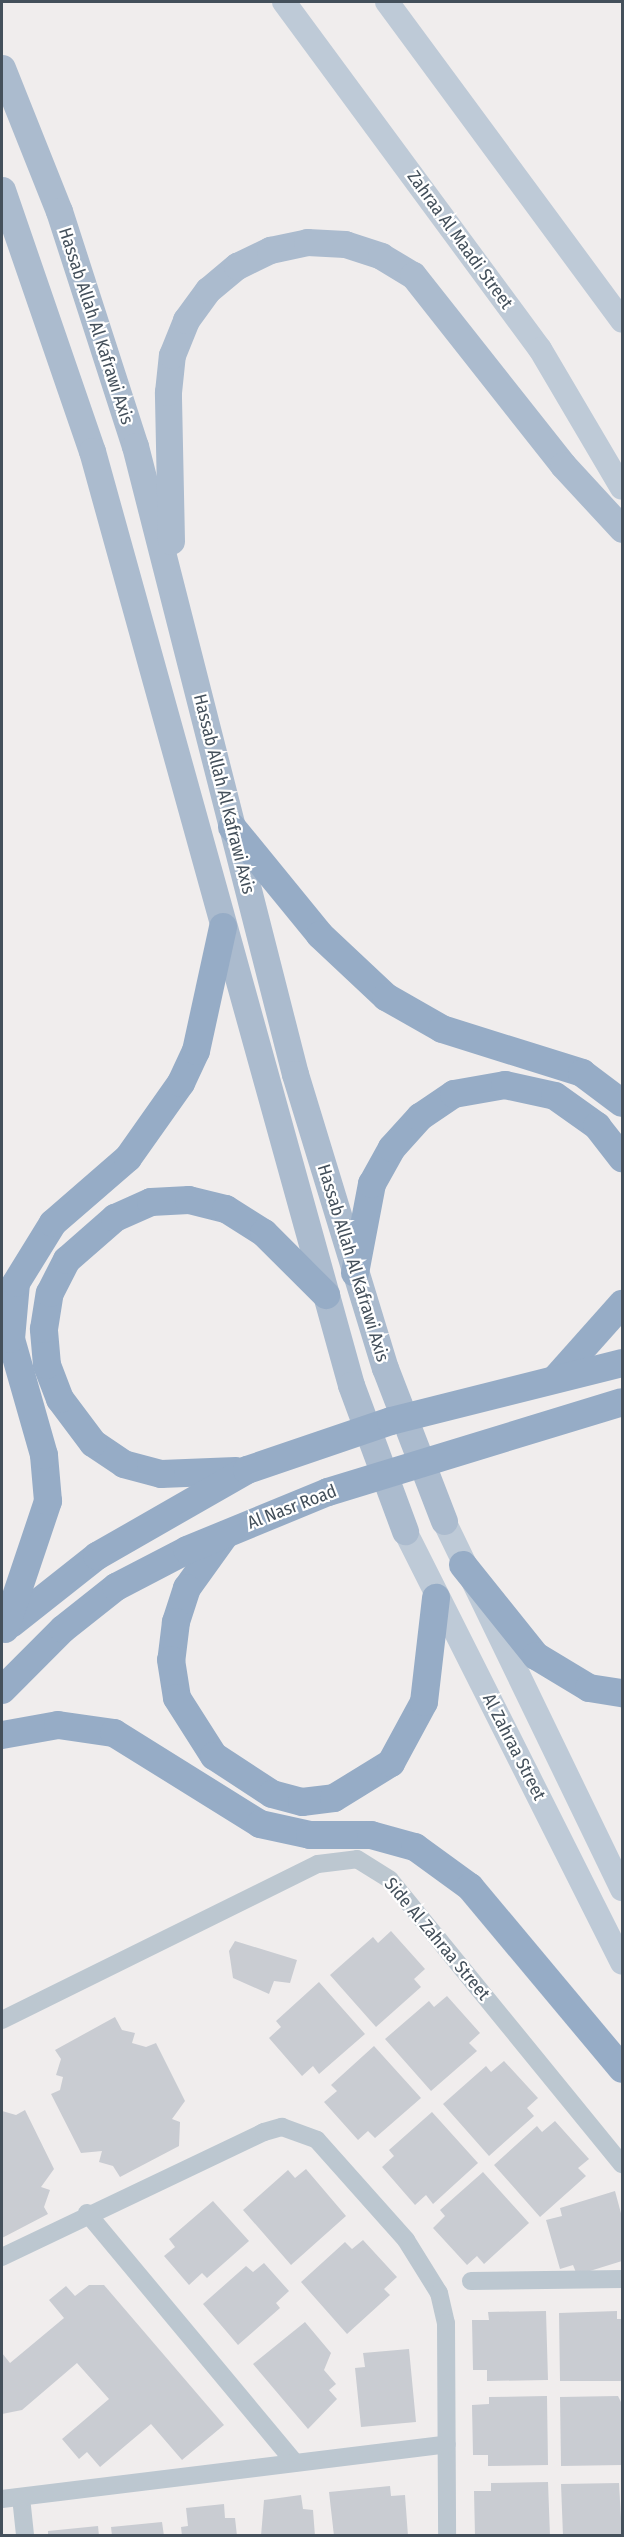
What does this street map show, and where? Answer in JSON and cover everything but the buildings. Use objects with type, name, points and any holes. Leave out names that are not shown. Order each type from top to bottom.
[{"type":"highway","points":[[232,827],[320,935],[386,997],[442,1029],[582,1073],[622,1103]]},
{"type":"highway","points":[[3,1631],[25,1585],[48,1501],[44,1455],[11,1339],[16,1283],[54,1223],[128,1158],[181,1083],[196,1051],[223,927]]},
{"type":"highway","points":[[355,1273],[361,1224],[387,1157],[420,1117],[454,1094],[505,1085],[555,1096],[597,1126],[622,1158]]},
{"type":"highway","points":[[247,1470],[161,1474],[124,1464],[93,1443],[60,1399],[47,1365],[44,1329],[50,1293],[68,1260],[115,1218],[151,1202],[189,1200],[226,1209],[264,1233],[326,1295]]},
{"type":"highway","points":[[557,1377],[622,1304]]},
{"type":"highway","points":[[3,1631],[97,1556],[247,1470],[391,1421],[557,1377],[622,1363]]},
{"type":"highway","name":"Al Nasr Road","points":[[2,1690],[63,1629],[116,1587],[227,1532],[327,1492],[622,1402]]},
{"type":"highway","points":[[227,1532],[187,1588],[176,1622],[171,1660],[177,1698],[214,1756],[272,1794],[302,1802],[334,1798],[391,1763],[424,1702],[436,1598]]},
{"type":"highway","points":[[463,1565],[536,1656],[589,1688],[622,1693]]},
{"type":"highway","points":[[2,1735],[58,1725],[114,1733],[260,1824],[310,1835],[371,1834],[435,1858],[470,1887],[622,2069]]},
{"type":"main road","name":"Zahraa Al Maadi Street","points":[[284,2],[540,349],[622,488]]},
{"type":"main road","points":[[387,2],[622,321]]},
{"type":"main road","name":"Hassab Allah Al Kafrawi Axis","points":[[2,68],[59,211],[135,446],[296,1074],[385,1368],[444,1521]]},
{"type":"main road","name":"Hassab Allah Al Kafrawi Axis","points":[[2,190],[92,451],[351,1385],[405,1531]]},
{"type":"main road","points":[[172,584],[168,392],[172,355],[186,320],[208,290],[237,266],[270,250],[307,242],[363,250],[412,275],[563,465],[622,529]]},
{"type":"main road","name":"Al Zahraa Street","points":[[444,1521],[463,1565],[622,1889]]},
{"type":"main road","name":"Al Zahraa Street","points":[[405,1531],[436,1598],[622,1963]]},
{"type":"street","name":"Side Al Zahraa Street","points":[[2,2020],[318,1864],[357,1859],[390,1880],[622,2164]]},
{"type":"street","points":[[2,2257],[87,2213],[264,2132],[282,2127],[317,2140],[406,2240],[439,2293],[446,2323],[447,2535]]},
{"type":"street","points":[[87,2213],[295,2463]]},
{"type":"street","points":[[471,2281],[622,2279]]},
{"type":"street","points":[[2,2499],[447,2445]]},
{"type":"street","points":[[21,2497],[25,2535]]}]
